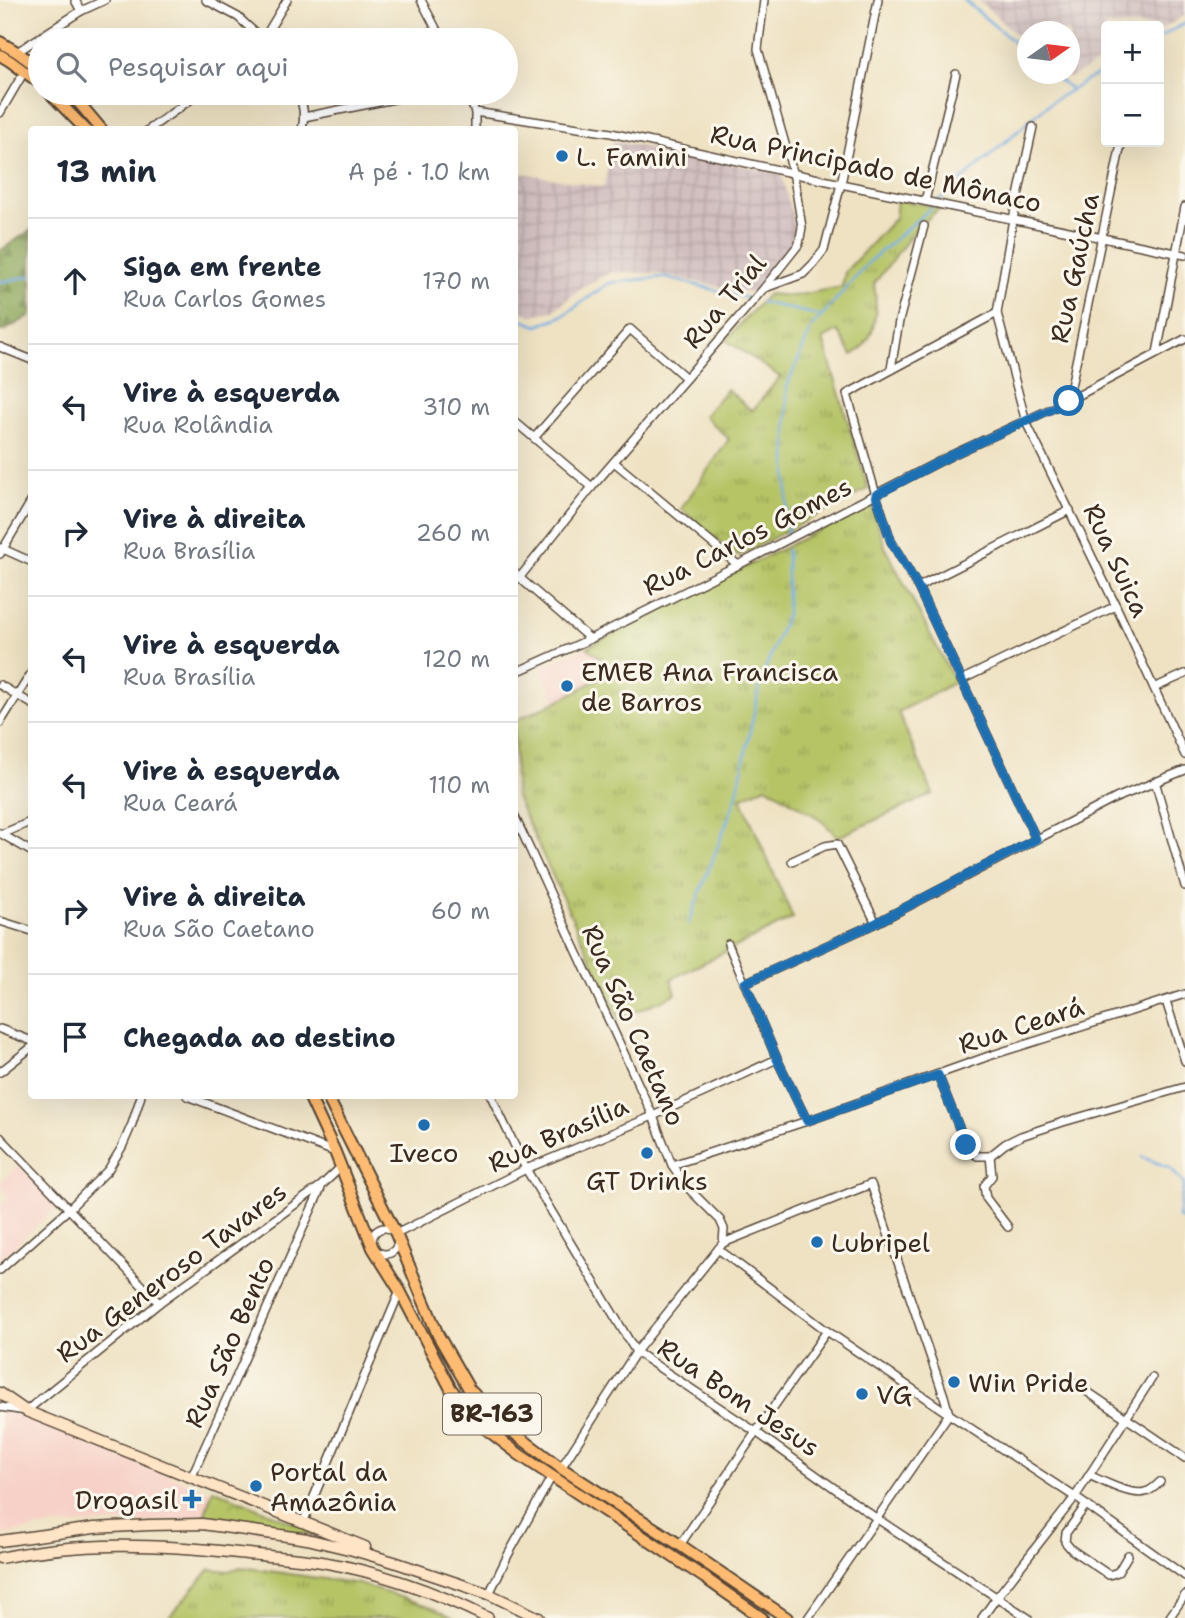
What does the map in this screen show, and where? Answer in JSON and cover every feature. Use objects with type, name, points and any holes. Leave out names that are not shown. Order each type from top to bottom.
[{"type":"main road","points":[[0,42],[28,60]]},
{"type":"main road","points":[[0,55],[28,75]]},
{"type":"main road","points":[[62,105],[82,126]]},
{"type":"main road","points":[[81,105],[99,126]]},
{"type":"main road","name":"BR-163","points":[[310,1099],[335,1152],[373,1248],[400,1291],[451,1390],[481,1425],[520,1455],[556,1472],[680,1545],[787,1618]]},
{"type":"main road","name":"BR-163","points":[[328,1099],[396,1234],[438,1335],[469,1389],[502,1424],[556,1472],[762,1618]]},
{"type":"main road","points":[[0,1393],[26,1411],[303,1523],[489,1594],[540,1618]]},
{"type":"main road","points":[[0,1541],[94,1528],[202,1524],[307,1539],[431,1573]]},
{"type":"main road","points":[[0,1558],[56,1548],[149,1545],[320,1562],[371,1572],[488,1618]]},
{"type":"street","points":[[75,0],[81,11]]},
{"type":"street","points":[[54,28],[105,0]]},
{"type":"street","points":[[206,0],[238,17],[250,28]]},
{"type":"street","points":[[270,28],[287,0]]},
{"type":"street","points":[[421,0],[436,28]]},
{"type":"street","name":"Rua Trial","points":[[518,574],[799,244],[802,227],[793,172],[758,48],[764,0]]},
{"type":"street","points":[[764,288],[803,274],[824,250],[841,184],[878,0]]},
{"type":"street","points":[[17,52],[28,45]]},
{"type":"street","points":[[0,113],[24,72]]},
{"type":"street","points":[[927,202],[956,74]]},
{"type":"street","points":[[154,126],[183,105]]},
{"type":"street","points":[[303,105],[303,126]]},
{"type":"street","points":[[304,117],[364,105]]},
{"type":"street","points":[[472,105],[475,126]]},
{"type":"street","name":"Rua Principado de Mônaco","points":[[475,112],[611,133],[1185,255]]},
{"type":"street","points":[[1033,127],[1013,219],[997,313],[847,394],[891,541],[918,587],[1036,839]]},
{"type":"street","name":"Rua Gaúcha","points":[[1069,401],[1120,147]]},
{"type":"street","points":[[1157,353],[1185,207]]},
{"type":"street","points":[[891,369],[899,321],[924,226]]},
{"type":"street","name":"Rua Suica","points":[[997,313],[1026,422],[1185,755]]},
{"type":"street","points":[[534,438],[630,329],[686,379]]},
{"type":"street","name":"Rua Carlos Gomes","points":[[518,671],[590,639],[952,455],[1069,401],[1185,339]]},
{"type":"street","points":[[0,358],[2,347],[28,358]]},
{"type":"street","points":[[518,424],[592,487]]},
{"type":"street","points":[[614,462],[738,565]]},
{"type":"street","points":[[28,506],[1,550],[28,560]]},
{"type":"street","points":[[918,587],[1070,510]]},
{"type":"street","points":[[518,576],[590,639]]},
{"type":"street","points":[[961,680],[1116,606]]},
{"type":"street","points":[[1154,688],[1185,674]]},
{"type":"street","points":[[0,723],[28,678]]},
{"type":"street","points":[[0,685],[28,702]]},
{"type":"street","points":[[745,983],[876,923],[1116,798],[1185,770]]},
{"type":"street","points":[[1155,781],[1185,886]]},
{"type":"street","points":[[1,834],[28,823]]},
{"type":"street","name":"Rua São Caetano","points":[[518,824],[653,1116],[672,1165],[687,1187],[720,1220],[724,1229],[721,1246]]},
{"type":"street","points":[[1,834],[28,850]]},
{"type":"street","points":[[792,861],[825,846],[837,844],[876,923]]},
{"type":"street","points":[[0,921],[28,930]]},
{"type":"street","points":[[728,944],[777,1059],[807,1121]]},
{"type":"street","name":"Rua Ceará","points":[[672,1165],[807,1121],[989,1056],[1185,994]]},
{"type":"street","points":[[1166,1001],[1185,1061]]},
{"type":"street","points":[[0,1029],[28,1040]]},
{"type":"street","points":[[0,1072],[28,1050]]},
{"type":"street","name":"Rua Brasília","points":[[396,1234],[526,1169],[653,1116],[777,1059]]},
{"type":"street","points":[[938,1075],[966,1145],[977,1156],[990,1156],[1021,1136],[1063,1122],[1185,1087]]},
{"type":"street","points":[[0,1270],[108,1170],[122,1147],[141,1099]]},
{"type":"street","points":[[195,1099],[335,1152]]},
{"type":"street","name":"Rua Bom Jesus","points":[[492,1099],[526,1169],[636,1352],[1028,1618]]},
{"type":"street","points":[[0,1137],[159,1303]]},
{"type":"street","points":[[990,1156],[992,1176],[984,1186],[986,1198],[1009,1227]]},
{"type":"street","name":"Rua Generoso Tavares","points":[[26,1411],[159,1303],[322,1185],[341,1167]]},
{"type":"street","points":[[489,1594],[508,1555],[556,1472],[636,1352],[721,1246],[871,1184],[949,1414]]},
{"type":"street","name":"Rua São Bento","points":[[191,1478],[322,1185]]},
{"type":"street","points":[[385,1228],[396,1234],[396,1247],[392,1252],[380,1254],[373,1248],[372,1238],[378,1230],[385,1228]]},
{"type":"street","points":[[721,1246],[827,1331],[1075,1497],[1185,1576]]},
{"type":"street","points":[[303,1523],[400,1291]]},
{"type":"street","points":[[680,1545],[827,1331]]},
{"type":"street","points":[[982,1618],[1075,1497],[1152,1378]]},
{"type":"street","points":[[1073,1382],[1185,1458]]},
{"type":"street","points":[[0,1407],[26,1411]]},
{"type":"street","points":[[808,1618],[949,1414]]},
{"type":"street","points":[[1089,1475],[1136,1493],[1149,1491],[1160,1482]]},
{"type":"street","points":[[1086,1505],[1066,1533],[1065,1542],[1072,1550],[1110,1575],[1118,1572],[1128,1555]]},
{"type":"street","points":[[1169,1618],[1185,1595]]},
{"type":"shaded area","points":[[978,0],[1185,0],[1185,15],[1164,28],[1164,21],[1101,21],[1101,62],[1080,72],[1080,21],[1017,21],[1017,35]]},
{"type":"shaded area","points":[[613,141],[781,173],[795,227],[790,247],[751,293],[655,273],[612,272],[584,286],[553,311],[532,315],[518,310],[518,173],[604,187]]},
{"type":"shaded area","name":"EMEB Ana Francisca de Barros","points":[[587,647],[616,670],[556,702],[540,668]]},
{"type":"shaded area","points":[[18,1165],[57,1206],[0,1260],[0,1206],[9,1197],[0,1182]]},
{"type":"shaded area","points":[[0,1410],[20,1413],[178,1479],[340,1541],[339,1543],[173,1521],[87,1524],[0,1535]]},
{"type":"green space","points":[[897,200],[941,207],[916,229],[874,284],[874,324],[867,342],[852,355],[838,331],[823,339],[868,489],[738,556],[681,509],[729,439],[704,416],[727,389],[752,411],[780,377],[726,340],[768,294],[793,296],[842,287],[845,272],[895,218]]},
{"type":"green space","points":[[28,232],[28,317],[4,331],[0,331],[0,251]]},
{"type":"green space","points":[[871,504],[886,549],[955,682],[898,712],[933,794],[838,837],[820,819],[766,786],[741,798],[793,918],[671,979],[676,994],[619,1019],[518,801],[518,719],[615,670],[587,647]]},
{"type":"green space","points":[[213,1489],[316,1534],[217,1522],[204,1517]]},
{"type":"green space","points":[[241,1567],[359,1584],[431,1607],[454,1618],[168,1618],[210,1569],[228,1571]]},
{"type":"waterway","points":[[964,0],[1017,45]]},
{"type":"waterway","points":[[1164,35],[1185,23]]},
{"type":"waterway","points":[[938,201],[1051,102],[1101,72]]},
{"type":"waterway","points":[[1064,84],[1071,89]]},
{"type":"waterway","points":[[787,536],[787,386],[812,327],[870,261],[933,206]]},
{"type":"waterway","points":[[0,282],[28,277]]},
{"type":"waterway","points":[[518,318],[538,326],[564,315],[609,283],[664,277],[747,298]]},
{"type":"waterway","points":[[761,302],[821,316]]},
{"type":"waterway","points":[[688,924],[736,798],[761,680],[787,613],[787,550]]},
{"type":"waterway","points":[[1142,1157],[1170,1168],[1184,1184],[1178,1218],[1185,1220]]},
{"type":"place","name":"L. Famini","points":[[562,156]]},
{"type":"place","name":"EMEB Ana Francisca de Barros","points":[[567,686]]},
{"type":"place","name":"Iveco","points":[[424,1125]]},
{"type":"place","name":"GT Drinks","points":[[647,1153]]},
{"type":"place","name":"Lubripel","points":[[817,1242]]},
{"type":"place","name":"Win Pride","points":[[954,1382]]},
{"type":"place","name":"VG","points":[[862,1394]]},
{"type":"place","name":"Portal da Amazônia","points":[[256,1486]]},
{"type":"place","name":"Drogasil","points":[[192,1499]]},
{"type":"route","points":[[966,1145],[938,1075],[807,1121],[745,983],[876,923],[1036,839],[918,587],[891,541],[876,495],[952,455],[1069,401]]}]
